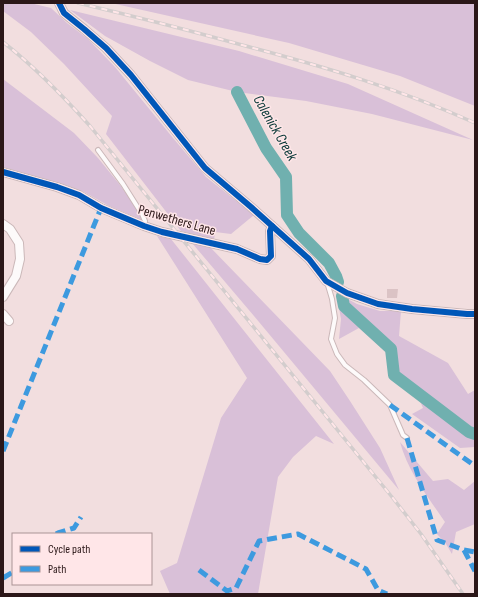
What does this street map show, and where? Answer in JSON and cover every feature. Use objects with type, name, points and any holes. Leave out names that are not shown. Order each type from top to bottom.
[{"type":"street","points":[[59,3],[64,13],[106,48],[130,74],[205,168],[309,259],[326,282],[348,293],[378,304],[412,309],[475,314]]},
{"type":"street","name":"Penwethers Lane","points":[[3,172],[57,187],[79,195],[101,208],[144,226],[162,232],[237,249],[260,259],[267,260],[271,256],[270,231],[272,226]]},
{"type":"street","points":[[3,224],[10,229],[19,243],[20,259],[16,276],[3,297]]},
{"type":"street","points":[[3,314],[9,321]]},
{"type":"lane","points":[[98,150],[123,184],[142,214],[146,221],[144,226]]},
{"type":"lane","points":[[326,282],[332,300],[335,318],[331,340],[337,354],[345,365],[364,380],[390,405],[403,435],[407,438]]},
{"type":"shaded area","points":[[3,3],[30,3],[51,8],[67,23],[88,39],[115,67],[206,177],[254,215],[231,234],[215,232],[214,240],[181,231],[106,134],[112,116],[64,64],[31,32],[3,11]]},
{"type":"shaded area","points":[[111,3],[475,3],[475,106],[400,76],[289,43]]},
{"type":"shaded area","points":[[70,10],[239,51],[348,84],[473,140],[372,114],[306,101],[237,92],[188,80],[105,36]]},
{"type":"shaded area","points":[[3,79],[74,133],[98,158],[120,185],[139,212],[142,220],[109,206],[84,192],[3,167]]},
{"type":"shaded area","points":[[157,236],[171,239],[334,444],[316,436],[293,457],[278,477],[258,594],[170,594],[160,571],[177,563],[221,418],[247,378]]},
{"type":"shaded area","points":[[192,243],[210,247],[330,371],[380,448],[399,490],[254,316]]},
{"type":"shaded area","points":[[342,296],[357,304],[380,311],[401,311],[399,336],[448,363],[468,394],[475,390],[475,447],[460,448],[412,414],[423,408],[420,401],[394,381],[385,351],[359,328],[339,339],[341,319],[337,297]]},
{"type":"shaded area","points":[[400,442],[433,481],[448,479],[464,490],[475,481],[475,524],[456,532],[452,554],[437,534],[445,522],[413,474]]},
{"type":"building","points":[[387,289],[398,289],[397,298],[387,298]]},
{"type":"waterway","name":"Calenick Creek","points":[[237,92],[266,148],[286,177],[287,215],[299,233],[329,263],[338,282]]},
{"type":"waterway","name":"Calenick Creek","points":[[342,296],[344,306],[391,349],[394,375],[469,432],[475,434]]},
{"type":"railway","points":[[78,3],[201,34],[331,70],[418,99],[475,123]]},
{"type":"railway","points":[[3,42],[48,82],[90,126],[392,497],[421,534],[463,594]]},
{"type":"marked path","points":[[3,451],[101,208]]},
{"type":"marked path","points":[[390,405],[475,466]]},
{"type":"marked path","points":[[407,438],[437,540],[464,550],[475,552]]},
{"type":"marked path","points":[[58,533],[74,528],[81,517]]},
{"type":"marked path","points":[[199,570],[227,591],[236,588],[259,541],[298,534],[366,569],[378,590],[387,594]]},
{"type":"marked path","points":[[464,550],[475,571]]},
{"type":"marked path","points":[[3,578],[12,573]]},
{"type":"cycle path","points":[[59,3],[64,13],[106,48],[131,75],[205,168],[309,259],[326,281],[347,293],[378,304],[412,309],[475,314]]},
{"type":"cycle path","points":[[3,172],[57,187],[79,195],[101,208],[144,226],[162,232],[237,249],[260,259],[267,260],[271,256],[270,231],[272,226]]}]
